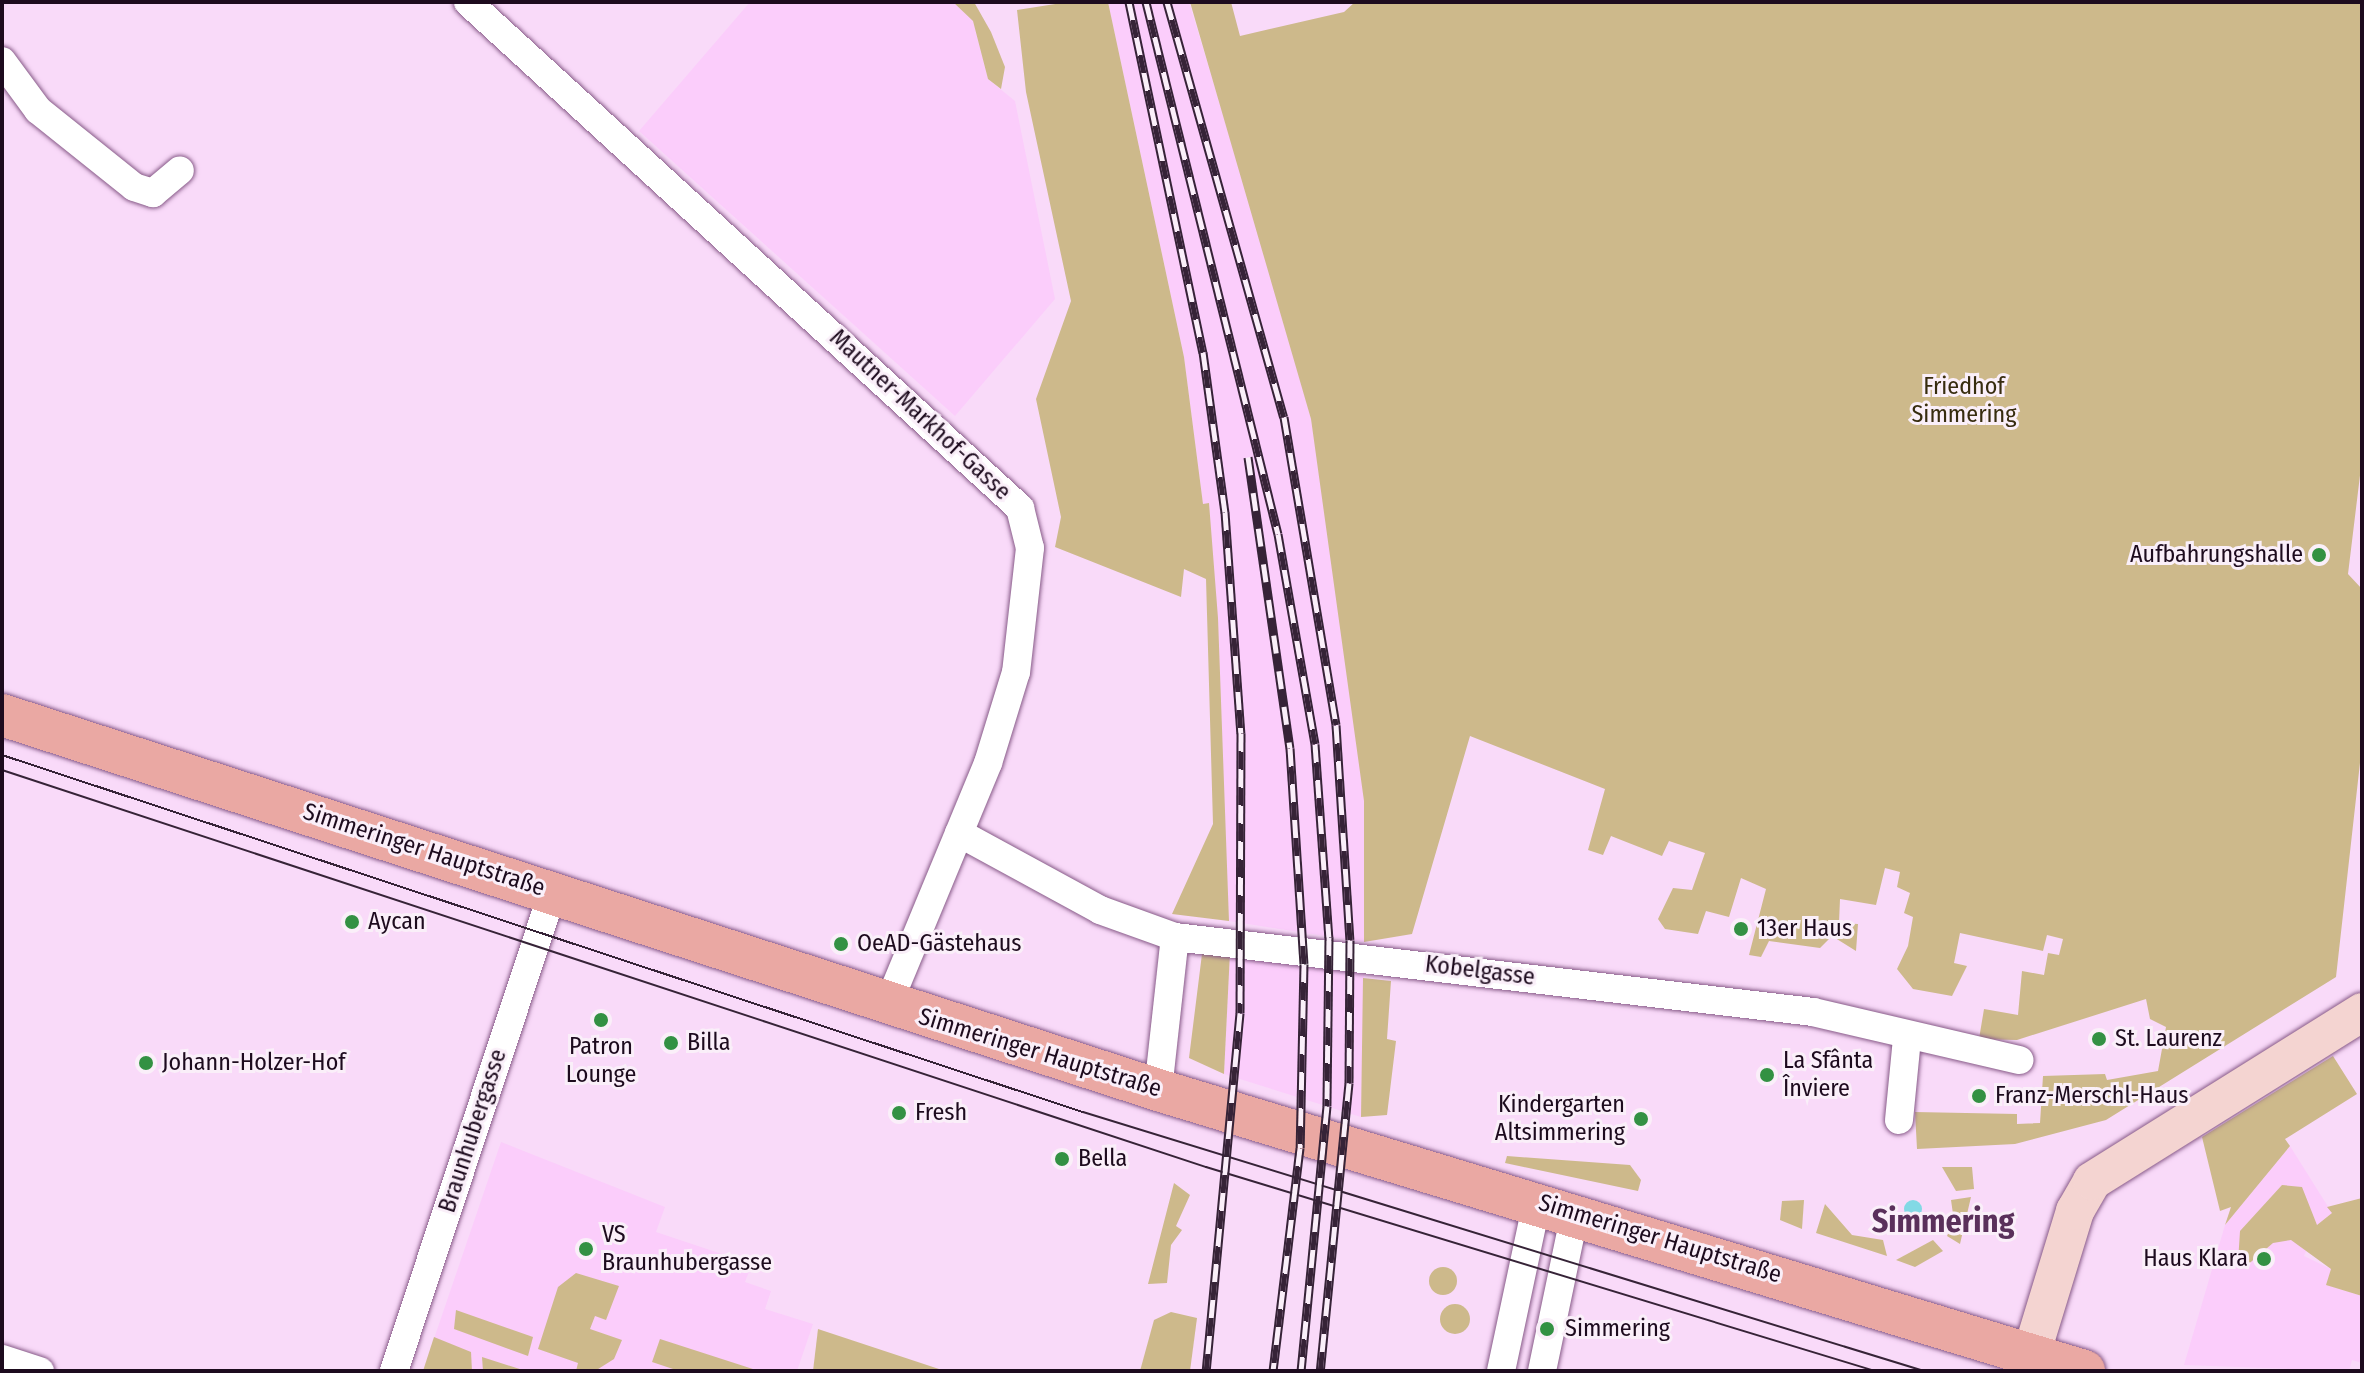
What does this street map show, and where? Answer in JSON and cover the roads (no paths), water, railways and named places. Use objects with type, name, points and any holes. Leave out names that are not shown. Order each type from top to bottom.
[{"type":"main road","name":"Simmeringer Hauptstraße","points":[[2,715],[553,891],[888,1005],[2084,1371]]},
{"type":"main road","points":[[2031,1355],[2075,1211],[2092,1181],[2362,1012]]},
{"type":"street","name":"Mautner-Markhof-Gasse","points":[[468,2],[723,237],[1010,494],[1028,526],[1016,672],[959,833],[888,1005]]},
{"type":"street","points":[[2,61],[38,110],[134,187],[153,193],[180,170]]},
{"type":"street","name":"Kobelgasse","points":[[959,833],[1100,910],[1175,937],[1813,1012],[1907,1038],[2020,1060]]},
{"type":"street","name":"Braunhubergasse","points":[[394,1371],[553,891]]},
{"type":"street","points":[[1158,1090],[1175,937]]},
{"type":"street","points":[[1899,1120],[1907,1038]]},
{"type":"street","points":[[1501,1371],[1556,1207]]},
{"type":"street","points":[[1542,1371],[1556,1207]]},
{"type":"street","points":[[2,1359],[40,1371]]},
{"type":"tram line","points":[[2,755],[1083,1112],[1924,1371]]},
{"type":"tram line","points":[[2,770],[1206,1167],[1875,1371]]},
{"type":"railway","points":[[1129,2],[1203,352],[1225,512],[1241,733],[1240,1013],[1206,1371]]},
{"type":"railway","points":[[1146,2],[1278,534],[1315,744],[1329,937],[1327,1106],[1301,1371]]},
{"type":"railway","points":[[1167,2],[1284,417],[1336,725],[1350,940],[1349,1083],[1320,1371]]},
{"type":"railway","points":[[1248,457],[1290,748],[1304,964],[1300,1148],[1273,1371]]},
{"type":"place","name":"Aufbahrungshalle","points":[[2319,555]]},
{"type":"place","name":"Aycan","points":[[352,922]]},
{"type":"place","name":"13er Haus","points":[[1741,929]]},
{"type":"place","name":"OeAD-Gästehaus","points":[[841,944]]},
{"type":"place","name":"Patron Lounge","points":[[601,1020]]},
{"type":"place","name":"St. Laurenz","points":[[2099,1039]]},
{"type":"place","name":"Billa","points":[[671,1043]]},
{"type":"place","name":"Johann-Holzer-Hof","points":[[146,1063]]},
{"type":"place","name":"La Sfânta Înviere","points":[[1767,1075]]},
{"type":"place","name":"Franz-Merschl-Haus","points":[[1979,1096]]},
{"type":"place","name":"Fresh","points":[[899,1113]]},
{"type":"place","name":"Kindergarten Altsimmering","points":[[1641,1119]]},
{"type":"place","name":"Bella","points":[[1062,1159]]},
{"type":"place","name":"VS Braunhubergasse","points":[[586,1249]]},
{"type":"place","name":"Haus Klara","points":[[2264,1259]]},
{"type":"place","name":"Simmering","points":[[1547,1329]]},
{"type":"district","name":"Simmering","points":[[1943,1221]]},
{"type":"park label","name":"Friedhof Simmering","points":[[1964,401]]}]
